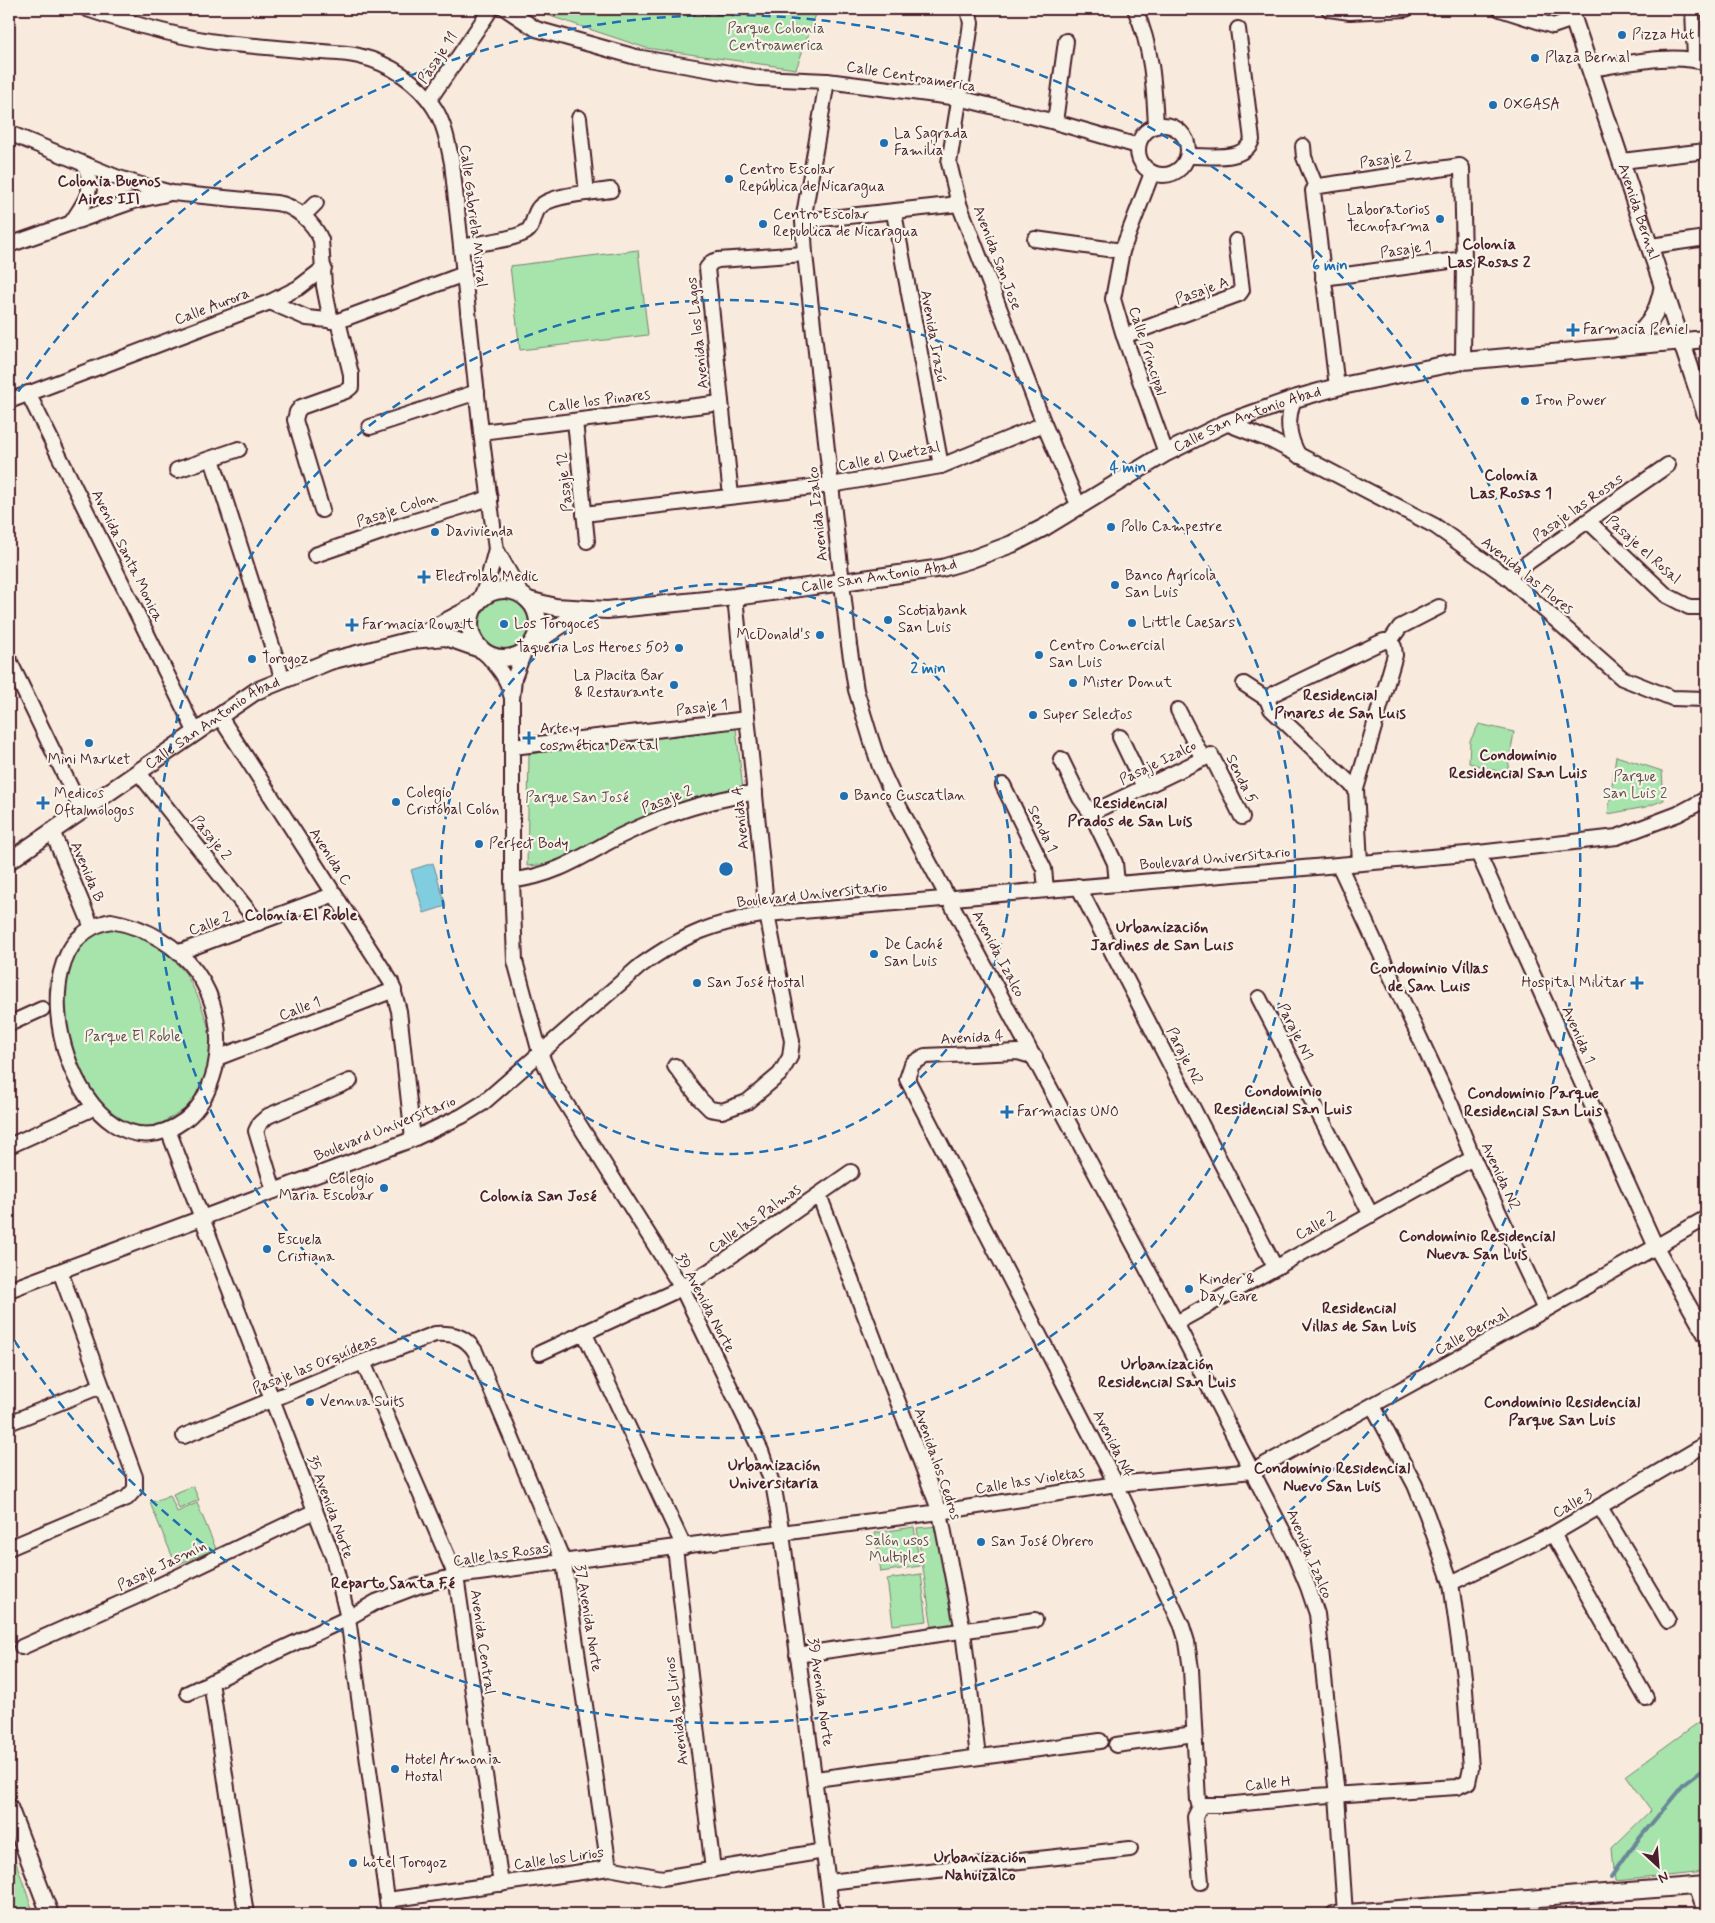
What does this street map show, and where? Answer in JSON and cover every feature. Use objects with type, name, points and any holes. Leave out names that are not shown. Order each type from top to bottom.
[{"type":"main road","name":"Avenida Bernal","points":[[1572,14],[1706,415]]},
{"type":"main road","points":[[1614,348],[1634,339],[1649,323],[1660,304],[1663,282]]},
{"type":"main road","name":"Calle San Antonio Abad","points":[[525,597],[554,607],[607,610],[735,597],[942,568],[970,560],[1012,544],[1079,507],[1166,453],[1226,424],[1294,399],[1337,387],[1462,361],[1706,339]]},
{"type":"main road","points":[[501,590],[510,590],[525,597],[535,609],[538,620],[538,632],[528,648],[514,657],[504,659],[483,651],[472,638],[470,627],[470,619],[478,603],[490,593],[501,590]]},
{"type":"main road","name":"Calle San Antonio Abad","points":[[410,640],[448,622],[478,603]]},
{"type":"main road","name":"Calle San Antonio Abad","points":[[528,648],[567,621],[607,610]]},
{"type":"main road","name":"Calle San Antonio Abad","points":[[9,861],[256,691],[330,661],[410,640],[446,637],[483,651]]},
{"type":"main road","points":[[9,1807],[50,1914]]},
{"type":"main road","points":[[1342,1914],[1701,1885]]},
{"type":"street","name":"Calle Gabriela Mistral","points":[[87,9],[167,34],[222,43],[359,56],[386,65],[410,80],[436,109],[447,136],[452,163],[481,432],[496,549],[487,583],[478,603]]},
{"type":"street","name":"Pasaje 11","points":[[429,100],[491,9]]},
{"type":"street","name":"Calle Centroamerica","points":[[506,9],[536,29],[636,57],[759,78],[827,81],[959,98],[1055,122],[1138,146]]},
{"type":"street","name":"Avenida San Jose","points":[[968,9],[971,23],[950,164],[959,204],[1044,424],[1079,507]]},
{"type":"street","points":[[1136,9],[1148,43],[1154,74],[1156,126]]},
{"type":"street","points":[[1329,9],[1406,9]]},
{"type":"street","points":[[1500,9],[1554,26],[1572,14]]},
{"type":"street","points":[[1590,69],[1668,59],[1701,61],[1693,9]]},
{"type":"street","points":[[1188,156],[1237,155],[1246,150],[1252,140],[1238,29]]},
{"type":"street","points":[[1055,122],[1066,41]]},
{"type":"street","name":"Avenida Izalco","points":[[827,81],[803,221],[841,582],[856,690],[880,766],[897,802],[1176,1323],[1253,1471],[1293,1551],[1308,1587],[1317,1614],[1338,1795],[1342,1914]]},
{"type":"street","points":[[579,118],[587,193]]},
{"type":"street","points":[[1168,125],[1179,130],[1188,145],[1188,156],[1185,163],[1176,172],[1164,176],[1152,173],[1140,162],[1138,146],[1146,132],[1156,126],[1168,125]]},
{"type":"street","points":[[9,133],[116,177],[172,193],[282,204],[303,216],[319,234],[322,246],[327,304],[335,321],[352,384],[346,391],[301,407],[297,412],[295,420],[322,510]]},
{"type":"street","points":[[1304,146],[1304,158],[1314,189],[1337,387]]},
{"type":"street","points":[[1622,161],[1706,152]]},
{"type":"street","points":[[71,223],[88,198],[90,190],[90,180],[84,164]]},
{"type":"street","name":"Pasaje 2","points":[[1314,189],[1460,166],[1463,171],[1464,258]]},
{"type":"street","name":"Calle Principal","points":[[1152,173],[1122,251],[1113,300],[1166,453]]},
{"type":"street","points":[[462,247],[526,232],[530,228],[538,208],[543,203],[552,199],[611,190]]},
{"type":"street","points":[[9,245],[134,201],[172,193]]},
{"type":"street","points":[[303,216],[316,203]]},
{"type":"street","points":[[803,221],[894,213],[959,204]]},
{"type":"street","name":"Avenida Irazú","points":[[894,213],[940,466]]},
{"type":"street","points":[[1651,246],[1706,238]]},
{"type":"street","points":[[1035,239],[1122,251]]},
{"type":"street","name":"Pasaje A","points":[[1124,336],[1240,294],[1242,290],[1236,241]]},
{"type":"street","name":"Avenida los Lagos","points":[[730,496],[707,268],[712,262],[718,260],[805,254]]},
{"type":"street","points":[[1462,361],[1464,258]]},
{"type":"street","name":"Pasaje 1","points":[[1324,278],[1464,258]]},
{"type":"street","points":[[270,302],[298,288],[324,268]]},
{"type":"street","name":"Calle Aurora","points":[[9,401],[270,302],[307,318],[335,321],[464,274]]},
{"type":"street","points":[[370,427],[477,392]]},
{"type":"street","name":"Avenida Santa Monica","points":[[28,393],[196,733]]},
{"type":"street","points":[[1294,399],[1289,416],[1289,434],[1300,456]]},
{"type":"street","name":"Calle los Pinares","points":[[481,432],[721,402]]},
{"type":"street","name":"Pasaje 12","points":[[575,421],[587,541]]},
{"type":"street","name":"Calle el Quetzal","points":[[584,514],[831,485],[940,466],[1044,424]]},
{"type":"street","name":"Avenida las Flores","points":[[1226,424],[1253,432],[1435,526],[1507,577],[1622,678],[1672,698],[1706,699]]},
{"type":"street","points":[[177,470],[239,449]]},
{"type":"street","points":[[212,459],[283,680]]},
{"type":"street","name":"Pasaje las Rosas","points":[[1507,577],[1668,465]]},
{"type":"street","name":"Pasaje Colon","points":[[315,555],[405,524],[490,498]]},
{"type":"street","name":"Pasaje el Rosal","points":[[1588,520],[1666,595],[1689,608],[1706,607]]},
{"type":"street","name":"Calle Gabriela Mistral","points":[[496,549],[525,597]]},
{"type":"street","name":"Avenida A","points":[[676,1066],[700,1100],[710,1109],[722,1111],[747,1102],[780,1074],[790,1057],[792,1041],[767,914],[735,597]]},
{"type":"street","points":[[1390,641],[1400,627],[1439,607]]},
{"type":"street","points":[[1267,699],[1275,693],[1375,645],[1384,641],[1390,641]]},
{"type":"street","points":[[1360,863],[1356,789],[1394,655],[1394,647],[1390,641]]},
{"type":"street","name":"39 Avenida Norte","points":[[528,648],[514,678],[512,699],[512,880],[515,961],[540,1053],[553,1084],[682,1288],[761,1450],[774,1489],[816,1779],[832,1914]]},
{"type":"street","name":"39 Avenida Norte","points":[[483,651],[504,676],[512,699]]},
{"type":"street","points":[[9,660],[82,810]]},
{"type":"street","points":[[1244,684],[1267,699],[1271,709],[1356,789]]},
{"type":"street","name":"Senda 5","points":[[1178,710],[1242,817]]},
{"type":"street","name":"Avenida C","points":[[220,717],[387,974],[394,990],[399,1011],[413,1139]]},
{"type":"street","name":"Pasaje 1","points":[[513,747],[747,719]]},
{"type":"street","points":[[1120,737],[1144,787]]},
{"type":"street","name":"Pasaje Izalco","points":[[1092,813],[1207,757]]},
{"type":"street","points":[[1061,759],[1080,798],[1092,813],[1115,863],[1117,883]]},
{"type":"street","name":"Pasaje 2","points":[[139,773],[258,924]]},
{"type":"street","name":"Senda 1","points":[[1003,785],[1044,869],[1046,889]]},
{"type":"street","name":"Pasaje 2","points":[[512,880],[524,879],[552,871],[579,860],[609,842],[659,819],[705,803],[755,792]]},
{"type":"street","name":"Boulevard Universitario","points":[[9,1290],[413,1139],[462,1116],[483,1103],[616,986],[663,950],[709,926],[767,914],[1478,853],[1616,837],[1678,814],[1706,799]]},
{"type":"street","name":"Avenida B","points":[[52,831],[91,925]]},
{"type":"street","name":"Avenida 1","points":[[1478,853],[1656,1247],[1706,1336]]},
{"type":"street","name":"Avenida N2","points":[[1340,865],[1453,1109],[1473,1158],[1545,1310]]},
{"type":"street","name":"Paraje N2","points":[[1078,886],[1275,1268]]},
{"type":"street","name":"Calle 2","points":[[180,952],[335,894]]},
{"type":"street","points":[[56,953],[76,933],[91,925],[111,921],[155,935],[180,952],[201,978],[212,1001],[218,1032],[217,1058],[211,1083],[197,1108],[185,1120],[168,1130],[138,1134],[120,1130],[89,1110],[62,1076]]},
{"type":"street","name":"Calle 1","points":[[217,1058],[394,990]]},
{"type":"street","name":"Paraje N1","points":[[1259,998],[1371,1215]]},
{"type":"street","points":[[9,1024],[42,1009]]},
{"type":"street","name":"Avenida 4","points":[[912,1064],[925,1056],[1018,1052],[1034,1057]]},
{"type":"street","name":"Avenida N4","points":[[912,1064],[907,1079],[1116,1484],[1182,1626],[1190,1659],[1198,1801],[1201,1805]]},
{"type":"street","points":[[274,1191],[256,1131],[260,1123],[268,1116],[350,1082]]},
{"type":"street","points":[[9,1146],[89,1110]]},
{"type":"street","name":"35 Avenida Norte","points":[[168,1130],[333,1557],[348,1618],[389,1914]]},
{"type":"street","name":"Calle 2","points":[[1176,1323],[1473,1158]]},
{"type":"street","name":"Calle las Palmas","points":[[540,1353],[682,1288],[711,1270],[851,1172]]},
{"type":"street","name":"Avenida los Cedros","points":[[819,1195],[940,1512],[963,1631],[978,1757]]},
{"type":"street","name":"Calle Bernal","points":[[1253,1471],[1545,1310],[1706,1218]]},
{"type":"street","points":[[9,1548],[127,1498],[135,1489],[135,1477],[60,1271]]},
{"type":"street","name":"Avenida los Lirios","points":[[584,1332],[679,1548],[713,1870]]},
{"type":"street","name":"Pasaje las Orquídeas","points":[[184,1436],[435,1334],[448,1333],[459,1336]]},
{"type":"street","name":"37 Avenida Norte","points":[[459,1336],[468,1341],[475,1351],[564,1563],[610,1868]]},
{"type":"street","name":"Avenida Central","points":[[363,1362],[456,1576],[501,1884]]},
{"type":"street","points":[[9,1423],[101,1386]]},
{"type":"street","points":[[1373,1406],[1414,1485],[1451,1583]]},
{"type":"street","name":"Calle 3","points":[[1451,1583],[1553,1534],[1706,1444]]},
{"type":"street","name":"Calle las Violetas","points":[[782,1534],[940,1512],[1116,1484],[1253,1471]]},
{"type":"street","points":[[1600,1507],[1668,1621]]},
{"type":"street","name":"Pasaje Jasmín","points":[[22,1647],[137,1596],[315,1511]]},
{"type":"street","name":"Calle las Rosas","points":[[188,1693],[348,1618],[376,1602],[404,1590],[456,1576],[782,1534]]},
{"type":"street","points":[[1553,1534],[1646,1698]]},
{"type":"street","name":"Calle H","points":[[1201,1805],[1225,1805],[1457,1786],[1468,1782],[1471,1768],[1464,1677],[1451,1583]]},
{"type":"street","points":[[797,1655],[1035,1620]]},
{"type":"street","points":[[211,1682],[246,1914]]},
{"type":"street","points":[[1116,1745],[1194,1734]]},
{"type":"street","points":[[816,1779],[1100,1741]]},
{"type":"street","points":[[1201,1805],[1195,1817],[1202,1882]]},
{"type":"street","points":[[828,1882],[1130,1849]]},
{"type":"street","name":"Calle los Lirios","points":[[388,1900],[610,1868],[662,1878],[824,1851]]},
{"type":"street","points":[[1701,1885],[1701,1904],[1706,1911]]},
{"type":"green space","name":"Parque Colonia Centroamerica","points":[[529,9],[818,9],[796,69],[646,48]]},
{"type":"green space","points":[[638,250],[648,335],[520,350],[510,266]]},
{"type":"green space","points":[[498,596],[510,596],[520,600],[528,608],[532,624],[528,640],[520,648],[510,652],[498,652],[488,648],[480,640],[476,630],[476,618],[480,608],[488,600]]},
{"type":"green space","points":[[1479,724],[1514,732],[1507,774],[1469,763],[1470,741]]},
{"type":"green space","name":"Parque San José","points":[[736,728],[743,790],[553,864],[527,866],[529,754]]},
{"type":"green space","name":"Parque San Luis 2","points":[[1616,756],[1662,771],[1664,800],[1646,807],[1608,814]]},
{"type":"green space","name":"Parque El Roble","points":[[123,927],[153,942],[169,955],[186,974],[199,999],[213,1040],[209,1083],[192,1105],[157,1126],[126,1127],[85,1101],[74,1088],[63,1062],[55,1039],[50,1012],[49,982],[56,966],[66,951],[109,928]]},
{"type":"green space","points":[[193,1486],[199,1500],[179,1509],[173,1494]]},
{"type":"green space","points":[[170,1495],[177,1512],[197,1503],[216,1549],[176,1565],[150,1503]]},
{"type":"green space","points":[[939,1526],[958,1631],[933,1635],[917,1528]]},
{"type":"green space","name":"Salón usos Multiples","points":[[914,1527],[920,1566],[881,1572],[875,1533]]},
{"type":"green space","points":[[921,1574],[927,1621],[893,1625],[887,1579]]},
{"type":"green space","points":[[1706,1717],[1706,1872],[1615,1881],[1612,1848],[1651,1810],[1626,1775]]},
{"type":"green space","points":[[9,1842],[34,1914],[9,1914]]},
{"type":"water","points":[[433,863],[446,906],[424,913],[411,870]]},
{"type":"waterway","points":[[1611,1877],[1629,1851],[1684,1784],[1706,1767]]},
{"type":"place","name":"Pizza Hut","points":[[1622,35]]},
{"type":"place","name":"Plaza Bernal","points":[[1535,58]]},
{"type":"place","name":"OXGASA","points":[[1493,105]]},
{"type":"place","name":"La Sagrada Familia","points":[[884,143]]},
{"type":"place","name":"Centro Escolar República de Nicaragua","points":[[729,179]]},
{"type":"place","name":"Laboratorios Tecnofarma","points":[[1440,219]]},
{"type":"place","name":"Centro Escolar Republica de Nicaragua","points":[[763,224]]},
{"type":"place","name":"Farmacia Peniel","points":[[1573,330]]},
{"type":"place","name":"Iron Power","points":[[1525,401]]},
{"type":"place","name":"Pollo Campestre","points":[[1111,527]]},
{"type":"place","name":"Davivienda","points":[[435,532]]},
{"type":"place","name":"Electrolab Medic","points":[[424,577]]},
{"type":"place","name":"Banco Agrícola San Luis","points":[[1115,585]]},
{"type":"place","name":"Scotiabank San Luis","points":[[888,620]]},
{"type":"place","name":"Little Caesars","points":[[1132,623]]},
{"type":"place","name":"Los Torogoces","points":[[504,624]]},
{"type":"place","name":"Farmacia Rowalt","points":[[352,625]]},
{"type":"place","name":"McDonald's","points":[[820,635]]},
{"type":"place","name":"Taqueria Los Heroes 503","points":[[679,648]]},
{"type":"place","name":"Centro Comercial San Luis","points":[[1039,655]]},
{"type":"place","name":"Torogoz","points":[[252,659]]},
{"type":"place","name":"Mister Donut","points":[[1073,683]]},
{"type":"place","name":"La Placita Bar & Restaurante","points":[[674,685]]},
{"type":"place","name":"Super Selectos","points":[[1033,715]]},
{"type":"place","name":"Arte y cosmética Dental","points":[[529,738]]},
{"type":"place","name":"Mini Market","points":[[89,743]]},
{"type":"place","name":"Banco Cuscatlan","points":[[844,796]]},
{"type":"place","name":"Colegio Cristóbal Colón","points":[[396,802]]},
{"type":"place","name":"Medicos Oftalmologos","points":[[43,803]]},
{"type":"place","name":"Perfect Body","points":[[479,844]]},
{"type":"place","name":"De Caché San Luis","points":[[874,954]]},
{"type":"place","name":"San José Hostal","points":[[697,983]]},
{"type":"place","name":"Hospital Militar","points":[[1637,983]]},
{"type":"place","name":"Farmacias UNO","points":[[1007,1112]]},
{"type":"place","name":"Colegio Maria Escobar","points":[[384,1188]]},
{"type":"place","name":"Escuela Cristiana","points":[[267,1249]]},
{"type":"place","name":"Kinder & Day Care","points":[[1189,1289]]},
{"type":"place","name":"Vennua Suits","points":[[310,1402]]},
{"type":"place","name":"San José Obrero","points":[[981,1542]]},
{"type":"place","name":"Hotel Armonia Hostal","points":[[395,1769]]},
{"type":"place","name":"hotel Torogoz","points":[[353,1863]]},
{"type":"district","name":"Colonia Buenos Aires III","points":[[109,190]]},
{"type":"district","name":"Colonia Las Rosas 2","points":[[1489,253]]},
{"type":"district","name":"Colonia Las Rosas 1","points":[[1511,484]]},
{"type":"district","name":"Residencial Pinares de San Luis","points":[[1340,704]]},
{"type":"district","name":"Condominio Residencial San Luis","points":[[1518,764]]},
{"type":"district","name":"Residencial Prados de San Luis","points":[[1130,812]]},
{"type":"district","name":"Colonia El Roble","points":[[301,915]]},
{"type":"district","name":"Urbanización Jardines de San Luis","points":[[1162,936]]},
{"type":"district","name":"Condominio Villas de San Luis","points":[[1429,977]]},
{"type":"district","name":"Condominio Residencial San Luis","points":[[1283,1100]]},
{"type":"district","name":"Condominio Parque Residencial San Luis","points":[[1533,1102]]},
{"type":"district","name":"Colonia San José","points":[[538,1196]]},
{"type":"district","name":"Condominio Residencial Nueva San Luis","points":[[1477,1245]]},
{"type":"district","name":"Residencial Villas de San Luis","points":[[1359,1317]]},
{"type":"district","name":"Urbanización Residencial San Luis","points":[[1167,1373]]},
{"type":"district","name":"Condominio Residencial Parque San Luis","points":[[1562,1411]]},
{"type":"district","name":"Urbanización Universitaria","points":[[774,1474]]},
{"type":"district","name":"Condominio Residencial Nuevo San Luis","points":[[1332,1477]]},
{"type":"district","name":"Reparto Santa Fé","points":[[393,1583]]},
{"type":"district","name":"Urbanización Nahuizalco","points":[[980,1866]]}]
